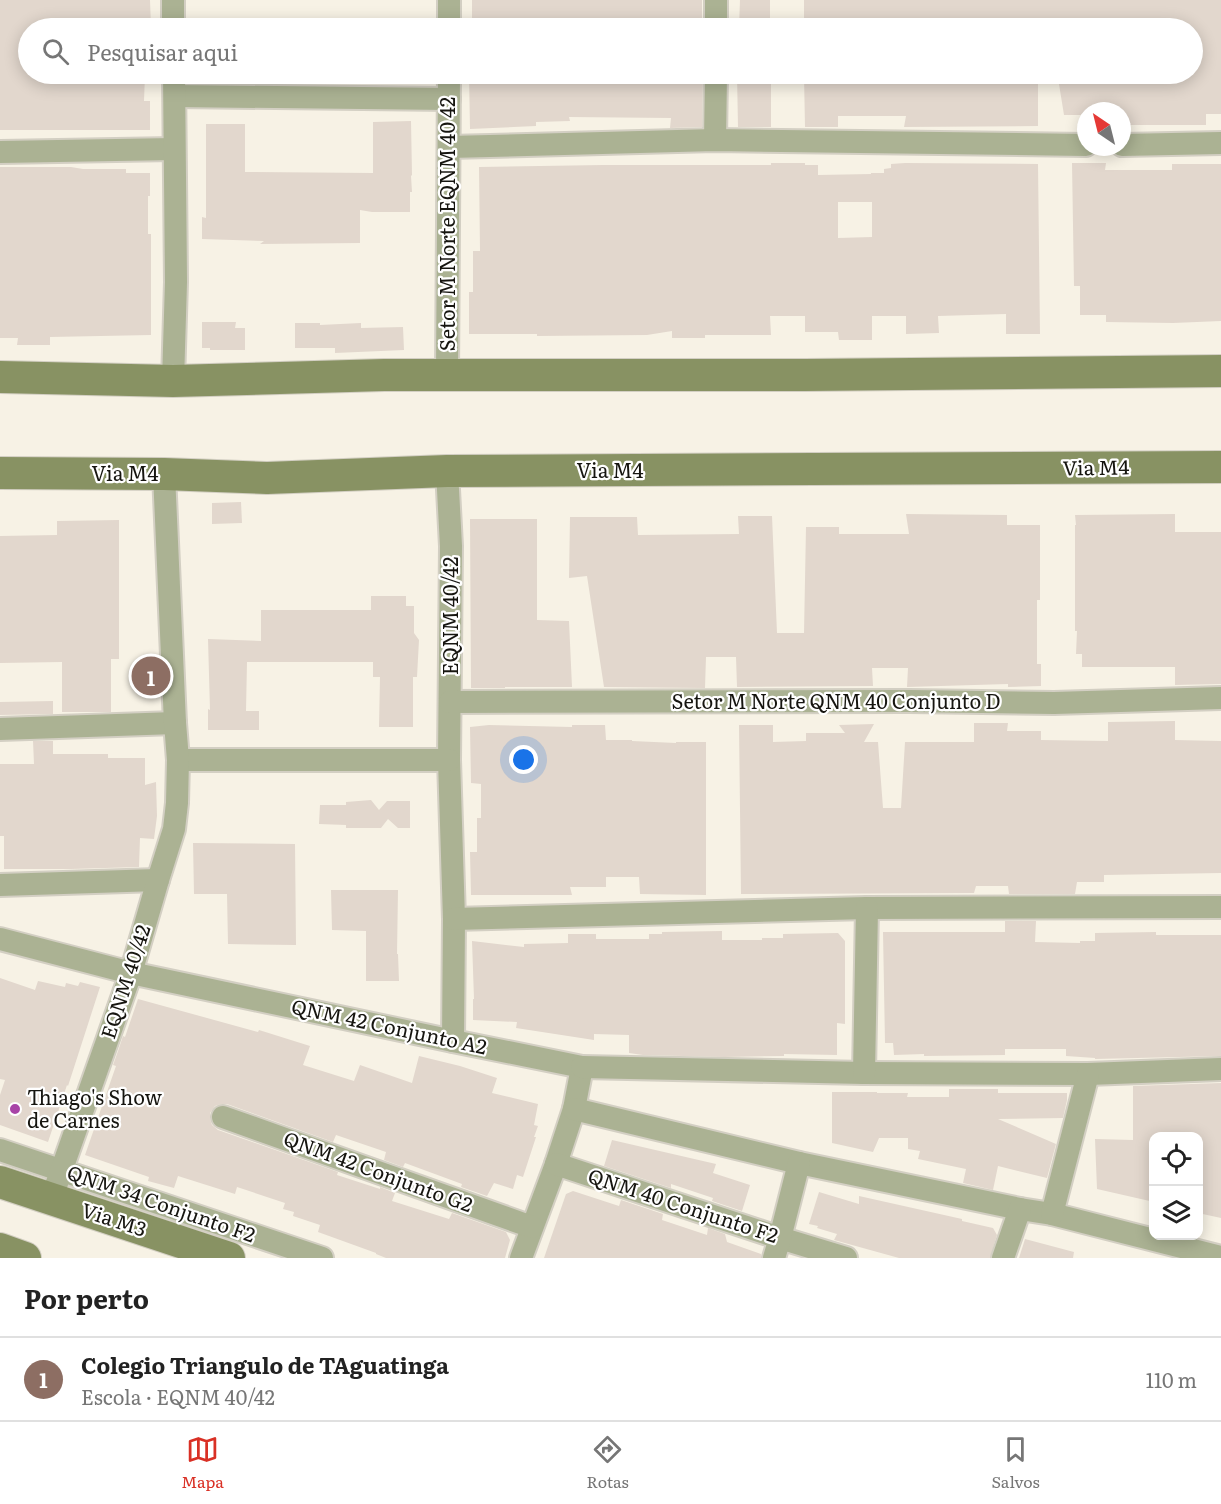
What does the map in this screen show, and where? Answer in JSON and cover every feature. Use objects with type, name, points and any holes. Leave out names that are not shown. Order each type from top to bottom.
[{"type":"main road","points":[[0,377],[173,381],[384,375],[817,375],[1221,371]]},
{"type":"main road","name":"Via M4","points":[[0,473],[165,474],[267,478],[447,471],[1221,467]]},
{"type":"main road","name":"Via M3","points":[[0,1182],[229,1258]]},
{"type":"main road","points":[[0,1249],[24,1258]]},
{"type":"street","points":[[173,0],[173,18]]},
{"type":"street","points":[[449,0],[449,18]]},
{"type":"street","points":[[716,0],[716,18]]},
{"type":"street","name":"Setor M Norte EQNM 40 42","points":[[447,375],[449,84]]},
{"type":"street","points":[[716,84],[716,140]]},
{"type":"street","points":[[173,381],[176,282],[175,85],[449,99]]},
{"type":"street","points":[[449,147],[716,140],[1077,145]]},
{"type":"street","points":[[1131,145],[1221,142]]},
{"type":"street","points":[[0,152],[174,149]]},
{"type":"street","name":"EQNM 40/42","points":[[447,471],[451,546],[449,760],[454,919],[453,1041]]},
{"type":"street","name":"EQNM 40/42","points":[[51,1200],[131,973],[174,829],[178,760],[165,474]]},
{"type":"street","name":"Setor M Norte QNM 40 Conjunto D","points":[[450,702],[1054,703],[1221,698]]},
{"type":"street","points":[[0,729],[175,723]]},
{"type":"street","points":[[178,760],[449,760]]},
{"type":"street","points":[[0,885],[158,880]]},
{"type":"street","points":[[454,919],[867,908],[1221,907]]},
{"type":"street","points":[[864,1072],[867,908]]},
{"type":"street","name":"QNM 42 Conjunto A2","points":[[0,939],[131,973],[582,1067],[1088,1074],[1221,1069]]},
{"type":"street","points":[[521,1258],[574,1109],[582,1067]]},
{"type":"street","points":[[1052,1214],[1088,1074]]},
{"type":"street","points":[[574,1109],[799,1163],[1052,1214],[1221,1257]]},
{"type":"street","name":"QNM 42 Conjunto G2","points":[[223,1118],[532,1227]]},
{"type":"street","name":"QNM 34 Conjunto F2","points":[[0,1150],[322,1258]]},
{"type":"street","points":[[777,1248],[799,1163]]},
{"type":"street","name":"QNM 40 Conjunto F2","points":[[556,1164],[777,1248],[846,1258]]},
{"type":"street","points":[[1003,1258],[1020,1209]]},
{"type":"building","points":[[0,0],[150,0],[151,18],[18,18],[18,84],[145,84],[144,101],[150,101],[150,130],[0,130]]},
{"type":"building","points":[[472,0],[702,0],[702,18],[472,18]]},
{"type":"building","points":[[740,0],[770,0],[770,18],[739,18]]},
{"type":"building","points":[[804,0],[1221,0],[1221,114],[1206,114],[1206,125],[1131,125],[1131,102],[1077,102],[1077,115],[1064,115],[1059,84],[1203,84],[1203,18],[804,18]]},
{"type":"building","points":[[469,84],[703,84],[702,127],[670,128],[671,118],[569,117],[570,121],[536,122],[536,126],[470,129]]},
{"type":"building","points":[[737,84],[771,84],[771,127],[738,127]]},
{"type":"building","points":[[804,84],[1038,84],[1038,126],[904,127],[906,116],[838,116],[838,127],[805,127]]},
{"type":"building","points":[[411,121],[410,212],[360,210],[360,243],[260,244],[264,241],[202,239],[202,217],[206,218],[206,124],[245,124],[245,172],[373,173],[373,122]]},
{"type":"building","points":[[771,163],[805,163],[805,165],[818,165],[818,175],[884,173],[884,169],[891,168],[891,164],[905,163],[1038,164],[1040,334],[1006,334],[1006,314],[938,316],[939,333],[906,334],[906,316],[872,316],[872,340],[839,340],[838,332],[805,332],[805,316],[770,316],[771,335],[705,335],[705,338],[672,338],[672,331],[647,335],[469,334],[469,292],[473,292],[473,251],[480,251],[479,167],[771,165]],"holes":[[[838,202],[872,202],[872,237],[838,238]]]},
{"type":"building","points":[[1072,163],[1106,163],[1105,170],[1172,170],[1172,164],[1221,164],[1221,321],[1106,322],[1106,315],[1080,315],[1080,286],[1074,286]]},
{"type":"building","points":[[0,167],[126,169],[126,173],[150,173],[148,234],[151,234],[151,335],[50,337],[50,345],[17,345],[18,338],[0,338]]},
{"type":"building","points":[[202,322],[236,322],[235,328],[245,328],[245,350],[202,348]]},
{"type":"building","points":[[295,323],[320,323],[320,325],[361,323],[361,328],[403,327],[404,350],[335,353],[335,348],[295,348]]},
{"type":"building","points":[[241,502],[242,523],[212,524],[212,503]]},
{"type":"building","points":[[906,514],[1007,515],[1007,525],[1040,525],[1037,664],[1041,664],[1041,686],[1008,687],[1008,684],[907,687],[908,668],[872,668],[873,686],[737,687],[736,657],[706,657],[705,688],[604,687],[587,576],[569,578],[570,517],[637,517],[638,535],[739,534],[738,516],[772,516],[777,633],[804,633],[806,527],[839,527],[839,534],[909,534]]},
{"type":"building","points":[[1175,514],[1175,532],[1221,532],[1221,684],[1175,685],[1175,667],[1082,667],[1082,654],[1076,654],[1075,515]]},
{"type":"building","points":[[470,519],[537,519],[537,620],[569,621],[572,687],[471,688]]},
{"type":"building","points":[[119,520],[119,659],[111,659],[111,712],[62,712],[62,662],[0,663],[0,536],[57,535],[57,521]]},
{"type":"building","points":[[371,596],[406,596],[406,606],[414,606],[414,633],[419,640],[417,677],[413,677],[413,727],[379,727],[380,677],[373,677],[373,662],[247,662],[246,711],[259,711],[259,730],[208,730],[208,709],[210,710],[208,639],[261,641],[261,610],[371,610]]},
{"type":"building","points":[[53,701],[53,714],[0,715],[0,702]]},
{"type":"building","points":[[1175,721],[1175,740],[1221,741],[1221,873],[1104,875],[1104,882],[1077,882],[1075,894],[1009,894],[1008,886],[976,886],[974,893],[741,894],[739,725],[773,725],[773,742],[806,741],[806,733],[845,733],[839,725],[874,724],[864,742],[878,742],[883,808],[901,808],[905,742],[974,742],[974,723],[1008,723],[1007,731],[1041,731],[1041,740],[1108,741],[1108,722]]},
{"type":"building","points":[[489,725],[572,727],[572,725],[605,725],[606,740],[706,742],[706,895],[640,894],[639,877],[606,877],[606,887],[570,887],[572,895],[471,895],[470,852],[477,852],[477,818],[481,818],[481,784],[471,783],[470,727]]},
{"type":"building","points":[[33,741],[53,741],[53,754],[108,754],[108,758],[145,758],[145,785],[156,782],[157,816],[154,839],[140,838],[139,867],[4,869],[4,836],[0,836],[0,764],[34,764]]},
{"type":"building","points":[[371,800],[379,810],[387,801],[410,801],[410,828],[398,828],[388,819],[381,828],[346,828],[346,825],[319,824],[320,805],[346,805],[346,802]]},
{"type":"building","points":[[193,843],[295,844],[296,945],[228,944],[227,894],[194,894]]},
{"type":"building","points":[[331,890],[398,890],[399,981],[366,981],[366,931],[332,930]]},
{"type":"building","points":[[1005,921],[1036,921],[1035,942],[1095,941],[1095,933],[1156,932],[1156,935],[1221,935],[1221,1056],[1095,1059],[1066,1056],[1066,1049],[1005,1049],[1005,1055],[894,1055],[893,1043],[885,1043],[883,932],[1005,932]]},
{"type":"building","points":[[722,931],[722,940],[762,940],[762,938],[783,938],[783,934],[838,933],[845,941],[845,1024],[837,1023],[837,1055],[784,1054],[784,1056],[724,1057],[643,1055],[629,1053],[629,1035],[594,1034],[594,1040],[516,1028],[517,1022],[473,1020],[472,941],[524,947],[524,944],[568,943],[568,934],[596,934],[596,939],[649,939],[649,934],[662,934],[662,932]]},
{"type":"building","points":[[0,978],[35,990],[38,981],[65,987],[66,983],[78,986],[80,982],[100,987],[48,1142],[0,1125],[0,1095],[5,1080],[0,1079]]},
{"type":"building","points":[[138,999],[258,1032],[259,1030],[310,1046],[303,1065],[354,1081],[360,1065],[412,1083],[419,1056],[497,1078],[492,1093],[538,1104],[534,1125],[538,1126],[534,1137],[536,1137],[523,1177],[517,1175],[513,1189],[494,1183],[487,1196],[405,1163],[403,1167],[384,1160],[386,1152],[336,1135],[333,1142],[227,1104],[215,1106],[210,1113],[212,1125],[218,1130],[338,1172],[337,1175],[395,1193],[392,1201],[449,1219],[452,1213],[506,1232],[510,1240],[505,1258],[386,1258],[318,1232],[320,1225],[293,1216],[294,1212],[283,1209],[285,1203],[237,1187],[235,1194],[178,1176],[174,1188],[148,1181],[149,1177],[85,1155],[116,1066],[113,1065]]},
{"type":"building","points":[[1221,1083],[1221,1218],[1203,1214],[1203,1132],[1149,1132],[1149,1201],[1097,1189],[1095,1139],[1133,1140],[1133,1086]]},
{"type":"building","points":[[949,1089],[998,1089],[998,1093],[1067,1093],[1063,1118],[998,1119],[1056,1144],[1047,1178],[998,1166],[993,1190],[963,1183],[966,1169],[918,1159],[920,1151],[908,1149],[908,1138],[879,1138],[873,1152],[832,1143],[832,1092],[908,1093],[907,1097],[949,1097]]},
{"type":"building","points":[[612,1140],[716,1164],[713,1173],[750,1185],[742,1211],[712,1201],[713,1198],[671,1184],[671,1188],[604,1166]]},
{"type":"building","points":[[573,1191],[619,1206],[621,1200],[663,1214],[662,1220],[707,1235],[708,1228],[725,1234],[727,1242],[761,1254],[761,1258],[544,1258],[566,1194]]},
{"type":"building","points":[[819,1192],[859,1204],[859,1196],[993,1228],[997,1235],[990,1258],[899,1258],[834,1240],[837,1234],[809,1224]]},
{"type":"building","points":[[1025,1239],[1074,1252],[1073,1258],[1019,1258]]},
{"type":"place","name":"Colegio Triangulo de TAguatinga","points":[[151,676]]},
{"type":"place","name":"Thiago's Show de Carnes","points":[[15,1109]]}]
